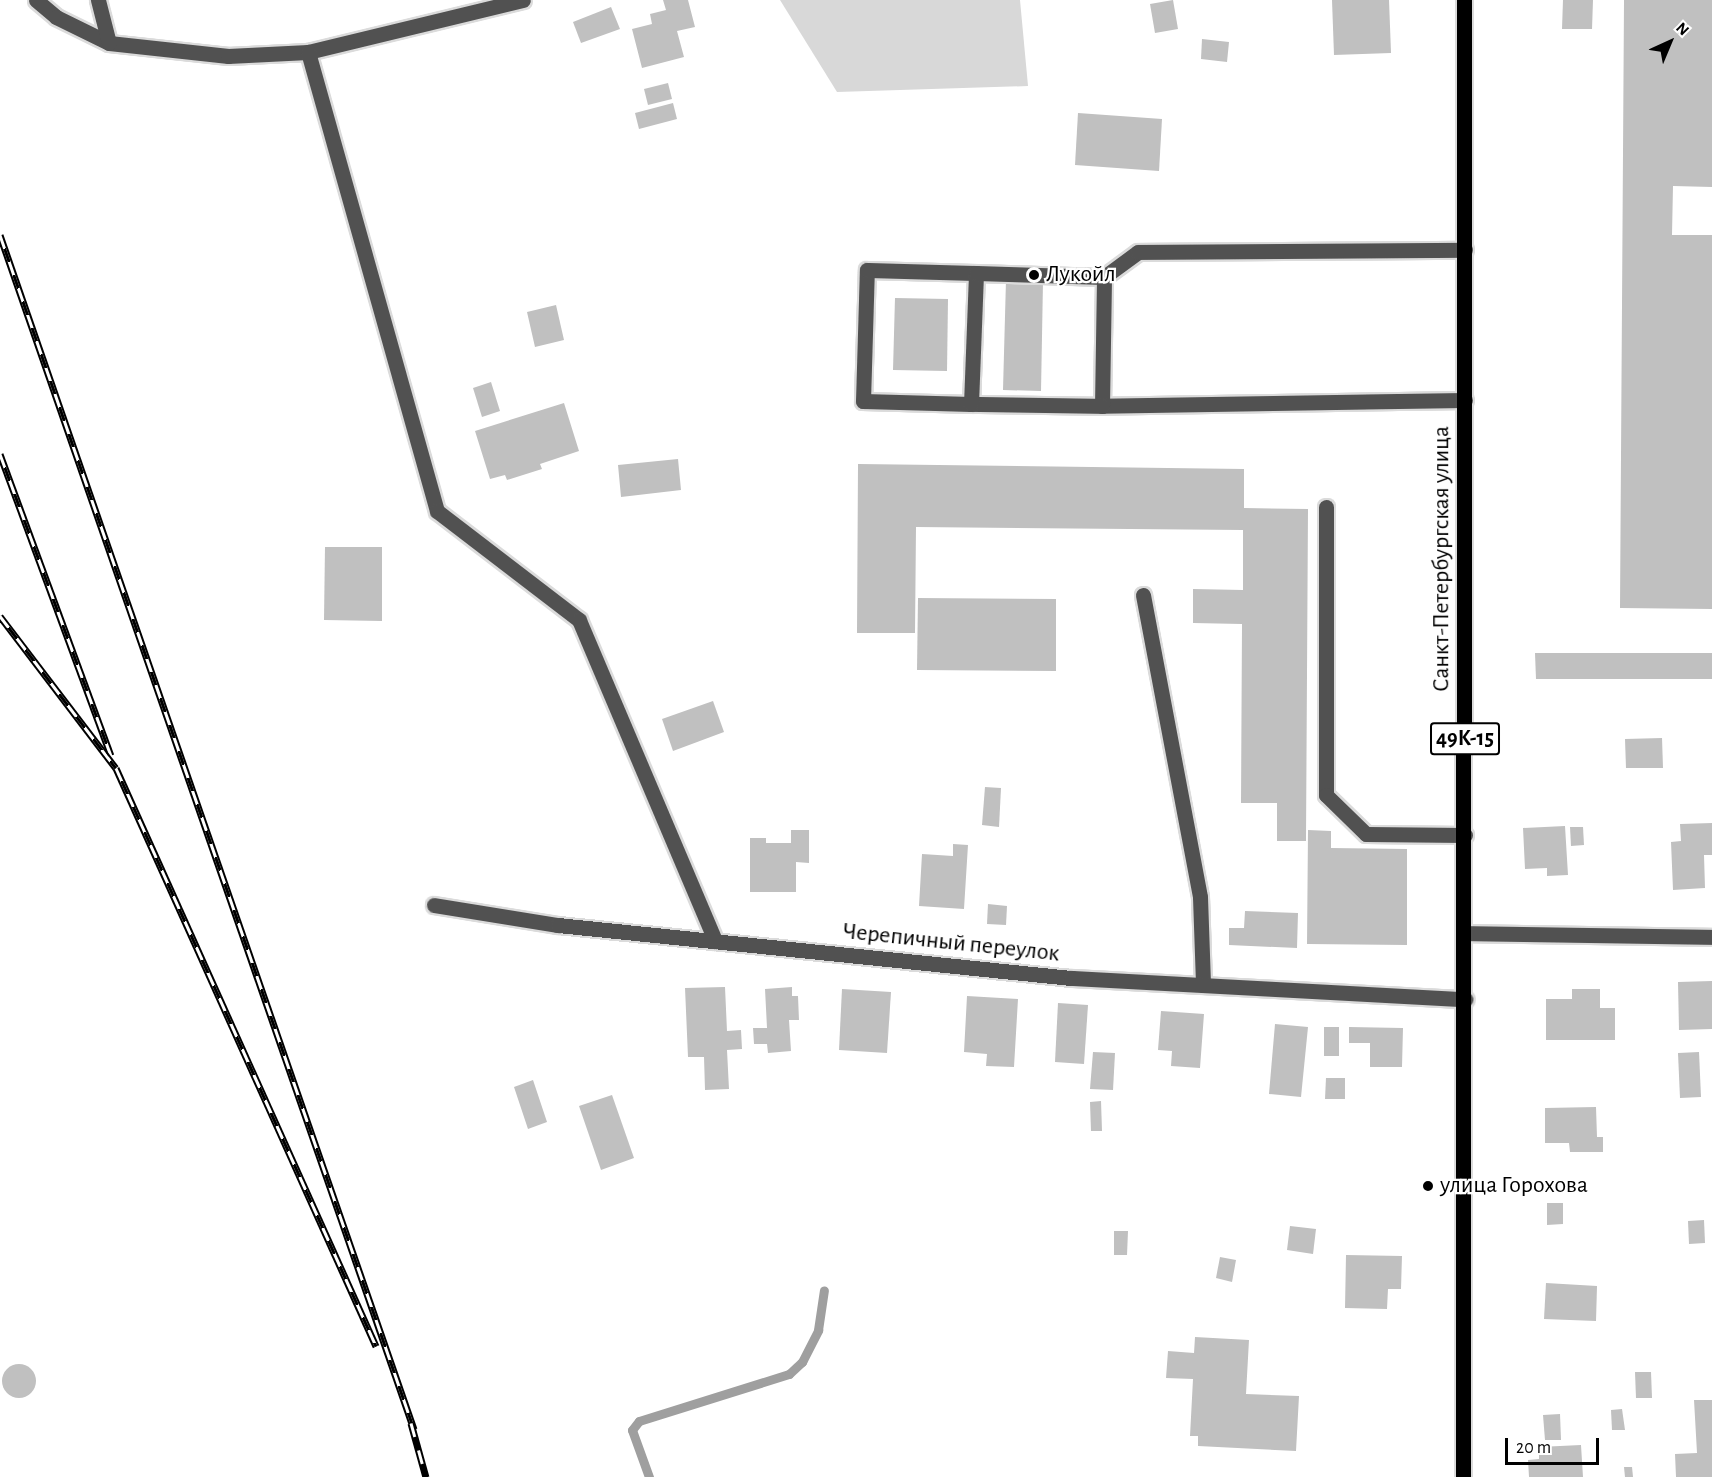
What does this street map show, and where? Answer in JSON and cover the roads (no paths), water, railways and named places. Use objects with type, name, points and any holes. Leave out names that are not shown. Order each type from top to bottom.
[{"type":"main road","name":"Санкт-Петербургская улица","points":[[1463,1477],[1464,0]]},
{"type":"street","points":[[36,0],[56,17],[109,43],[228,56],[308,52],[523,0]]},
{"type":"street","points":[[98,0],[109,43]]},
{"type":"street","points":[[308,52],[436,511],[579,620],[715,941]]},
{"type":"street","points":[[1465,250],[1138,252],[1104,277],[867,270],[863,401],[1102,406],[1465,400]]},
{"type":"street","points":[[971,404],[976,273]]},
{"type":"street","points":[[1102,406],[1104,277]]},
{"type":"street","points":[[1326,507],[1326,795],[1366,834],[1465,835]]},
{"type":"street","points":[[1143,595],[1200,897],[1203,985]]},
{"type":"street","name":"Черепичный переулок","points":[[434,905],[558,925],[1071,978],[1465,999]]},
{"type":"street","points":[[1465,933],[1712,937]]},
{"type":"waterway","points":[[649,1477],[632,1430],[639,1421],[789,1374],[802,1362],[818,1330],[824,1290]]},
{"type":"railway","points":[[0,235],[414,1429]]},
{"type":"railway","points":[[0,454],[111,755]]},
{"type":"railway","points":[[0,616],[116,768],[376,1346]]},
{"type":"railway","points":[[411,1423],[426,1477]]},
{"type":"place","name":"Лукойл","points":[[1034,275]]},
{"type":"place","name":"улица Горохова","points":[[1428,1186]]}]
